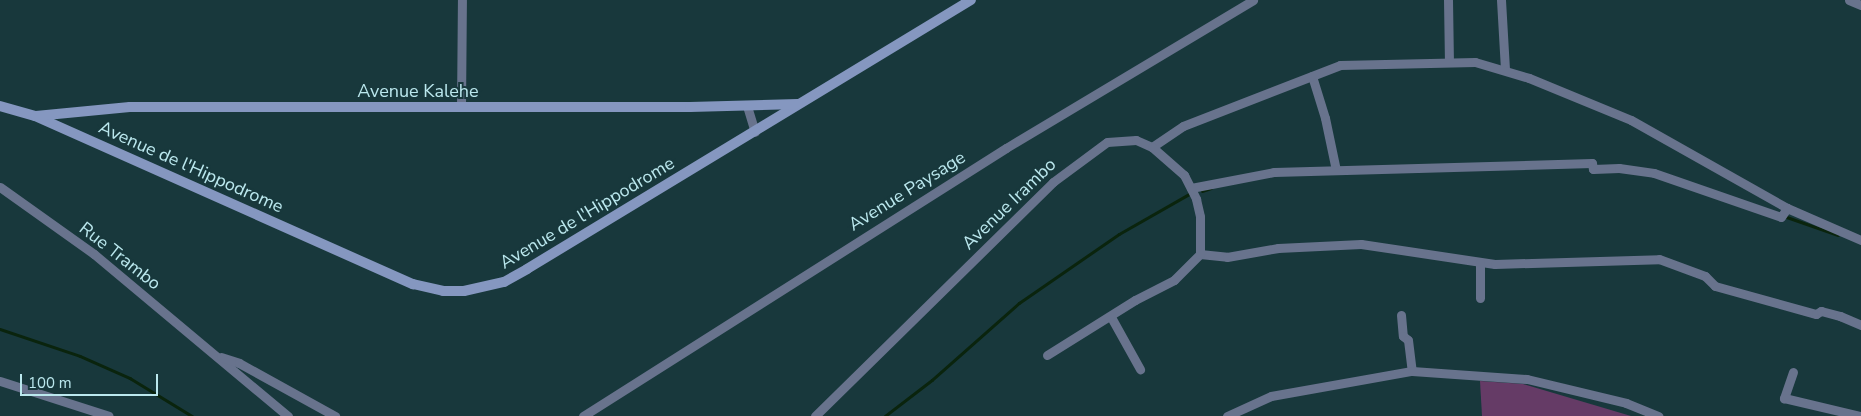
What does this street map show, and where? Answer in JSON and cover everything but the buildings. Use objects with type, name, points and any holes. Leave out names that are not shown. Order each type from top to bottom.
[{"type":"street","points":[[461,107],[462,0]]},
{"type":"street","name":"Avenue de l'Hippodrome","points":[[0,106],[35,116],[412,284],[443,291],[464,291],[504,282],[971,0]]},
{"type":"street","name":"Avenue Paysage","points":[[583,416],[1006,148],[1253,0]]},
{"type":"street","points":[[1448,0],[1449,61]]},
{"type":"street","points":[[1501,0],[1505,70]]},
{"type":"street","points":[[1849,0],[1861,5]]},
{"type":"street","points":[[1152,147],[1183,126],[1340,65],[1449,61],[1476,62],[1505,70],[1651,130],[1787,208],[1861,240]]},
{"type":"street","points":[[1312,76],[1325,118],[1336,170]]},
{"type":"street","name":"Avenue Kalehe","points":[[35,116],[130,108],[747,106],[802,103]]},
{"type":"street","points":[[747,106],[755,132]]},
{"type":"street","name":"Avenue Irambo","points":[[815,416],[1053,182],[1093,150],[1121,138],[1152,147],[1170,160],[1191,188],[1200,218],[1200,254]]},
{"type":"street","points":[[1191,188],[1274,172],[1592,163],[1592,169],[1619,168],[1654,173],[1781,217],[1787,208]]},
{"type":"street","name":"Rue Trambo","points":[[0,187],[94,254],[288,416]]},
{"type":"street","points":[[1047,356],[1174,280],[1200,254],[1227,258],[1278,248],[1361,244],[1480,263],[1557,264],[1659,258],[1705,276],[1715,286],[1816,314],[1821,311],[1840,316],[1861,325]]},
{"type":"street","points":[[1480,263],[1480,298]]},
{"type":"street","points":[[1401,315],[1403,336],[1408,340],[1412,372]]},
{"type":"street","points":[[1111,317],[1140,369]]},
{"type":"street","points":[[216,355],[239,362],[334,416]]},
{"type":"street","points":[[1227,416],[1271,396],[1412,372],[1527,379],[1626,403],[1659,416]]},
{"type":"street","points":[[1793,372],[1784,398],[1856,416]]},
{"type":"street","points":[[0,380],[109,416]]},
{"type":"shaded area","points":[[1480,381],[1523,384],[1631,416],[1482,416]]},
{"type":"waterway","points":[[1202,191],[1211,188]]},
{"type":"waterway","points":[[885,416],[932,380],[1019,303],[1119,234],[1189,194]]},
{"type":"waterway","points":[[1784,216],[1838,235]]},
{"type":"waterway","points":[[0,329],[80,356],[130,378],[192,416]]}]
